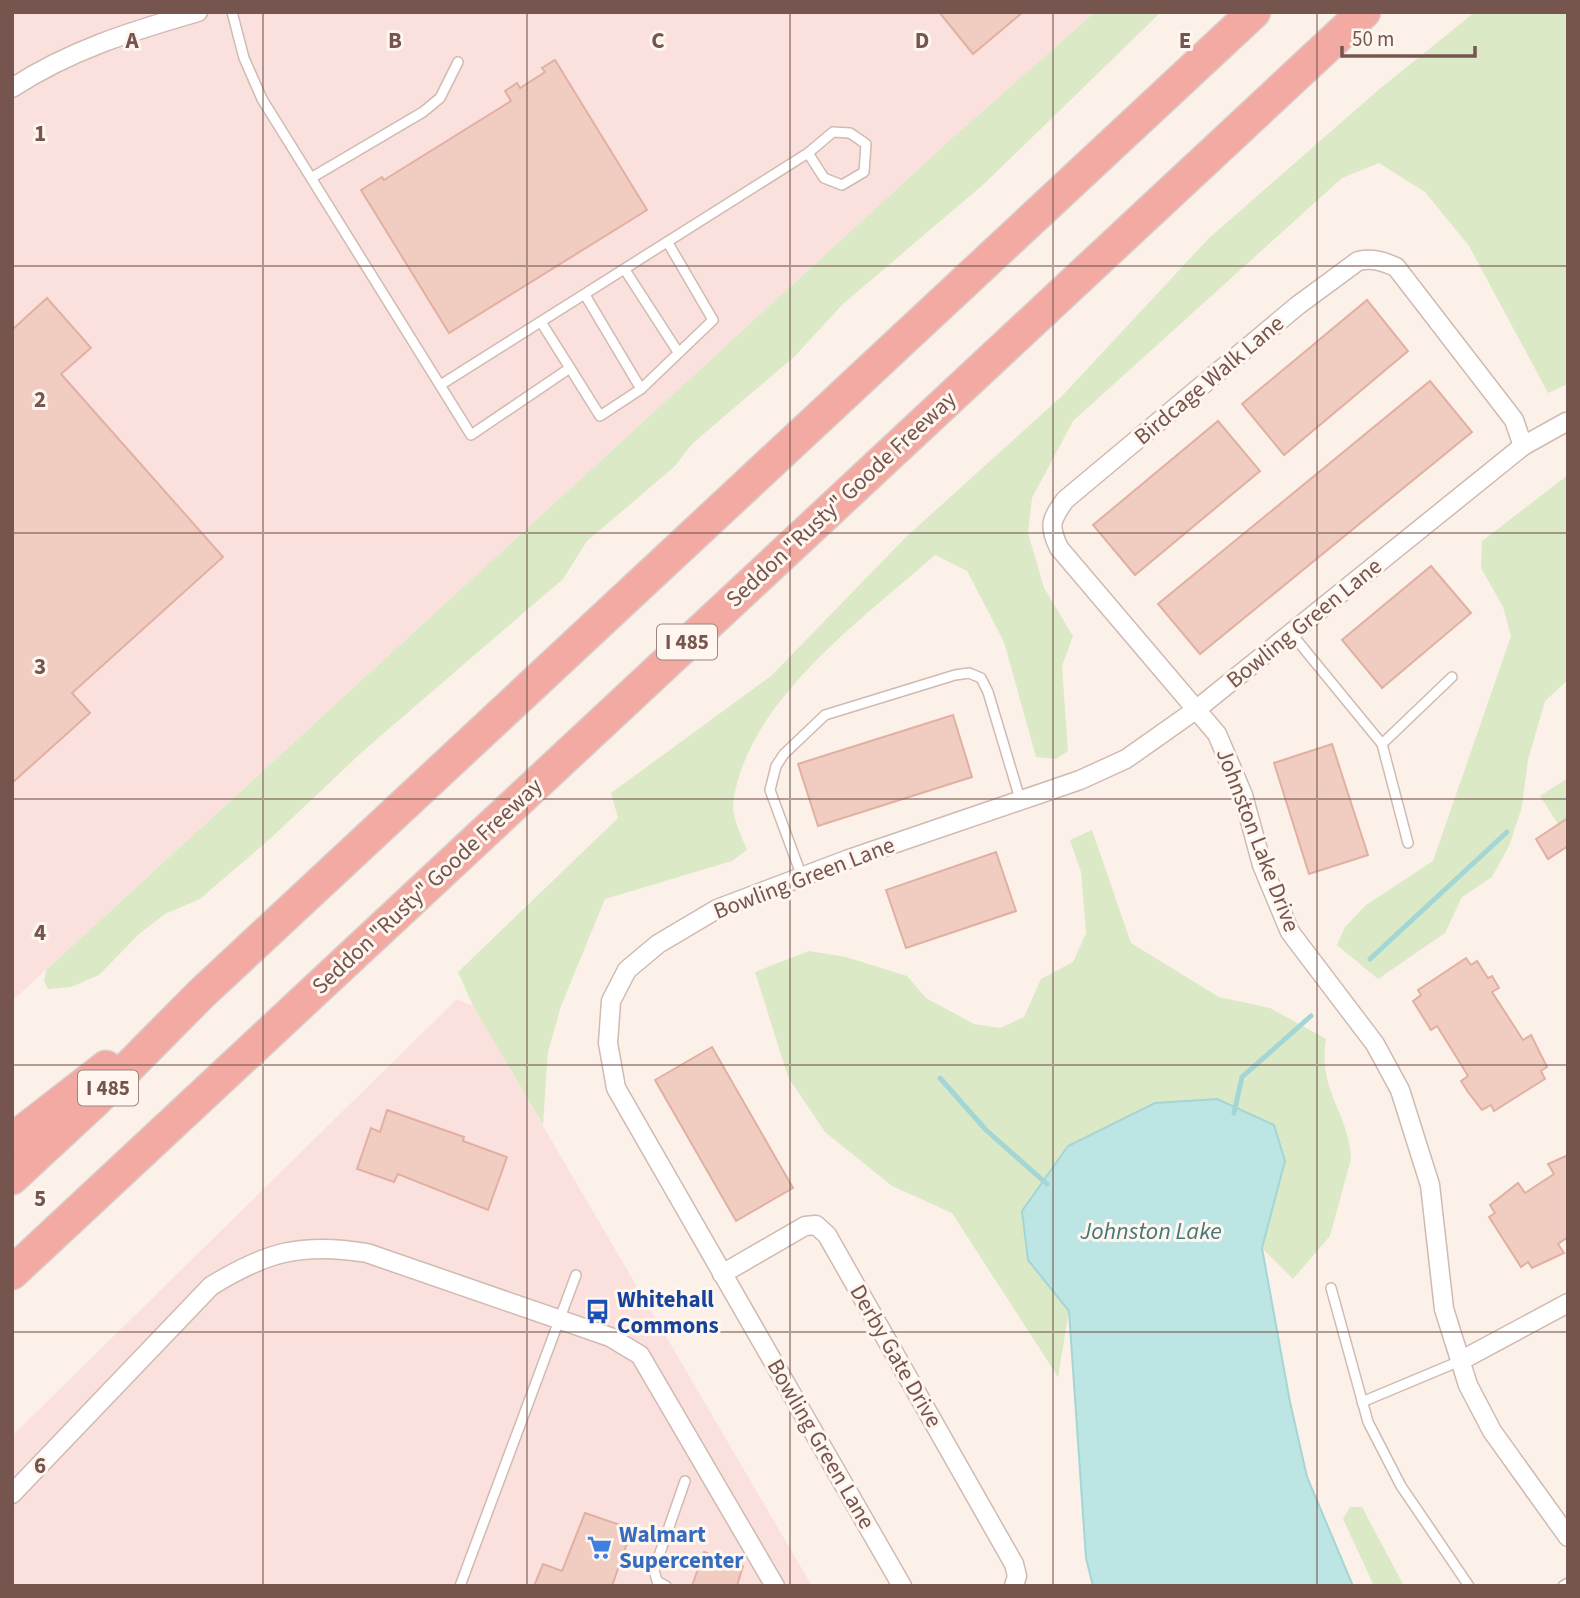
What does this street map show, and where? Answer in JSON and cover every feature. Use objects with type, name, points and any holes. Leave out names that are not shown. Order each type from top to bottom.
[{"type":"highway","name":"I 485","points":[[12,1178],[95,1101],[201,994],[1254,12]]},
{"type":"highway","name":"Seddon \"Rusty\" Goode Freeway","points":[[12,1273],[1364,12]]},
{"type":"highway","points":[[12,1140],[201,994]]},
{"type":"street","points":[[12,88],[43,69],[106,39],[198,12]]},
{"type":"street","name":"Birdcage Walk Lane","points":[[1197,709],[1059,548],[1051,532],[1053,518],[1065,500],[1297,306],[1358,261],[1379,259],[1396,267],[1514,420],[1523,446]]},
{"type":"street","name":"Bowling Green Lane","points":[[902,1586],[616,1088],[608,1043],[611,1001],[627,971],[657,944],[717,909],[1020,799],[1080,780],[1126,759],[1197,709],[1523,446],[1566,422]]},
{"type":"street","name":"Johnston Lake Drive","points":[[1197,709],[1217,734],[1243,795],[1262,865],[1290,932],[1375,1044],[1400,1090],[1430,1185],[1444,1309],[1460,1361],[1492,1431],[1568,1537]]},
{"type":"street","name":"Derby Gate Drive","points":[[722,1274],[805,1226],[817,1225],[827,1235],[1014,1564],[1017,1576],[1014,1586]]},
{"type":"street","points":[[12,1494],[211,1286],[248,1263],[278,1252],[342,1249],[367,1253],[625,1344],[640,1356],[763,1578],[775,1586]]},
{"type":"street","points":[[1460,1361],[1568,1303]]},
{"type":"lane","points":[[232,12],[244,58],[262,99],[442,384],[471,435],[570,368]]},
{"type":"lane","points":[[311,177],[432,105],[447,87],[458,62]]},
{"type":"lane","points":[[442,384],[808,153],[833,132],[850,133],[866,144],[864,172],[842,185],[824,178],[808,153]]},
{"type":"lane","points":[[541,322],[600,416],[641,388],[713,320],[668,243]]},
{"type":"lane","points":[[625,270],[678,352]]},
{"type":"lane","points":[[585,295],[641,388]]},
{"type":"lane","points":[[1291,633],[1382,744],[1408,843]]},
{"type":"lane","points":[[802,877],[770,790],[776,765],[784,754],[825,715],[955,675],[969,673],[981,678],[988,692],[1020,799]]},
{"type":"lane","points":[[1382,744],[1452,677]]},
{"type":"lane","points":[[460,1586],[576,1275]]},
{"type":"lane","points":[[1331,1288],[1368,1422],[1401,1486],[1469,1586]]},
{"type":"lane","points":[[1362,1402],[1460,1361]]},
{"type":"lane","points":[[666,1586],[657,1581],[654,1570],[685,1481]]},
{"type":"lane","points":[[1563,1586],[1568,1583]]},
{"type":"shaded area","points":[[12,12],[1095,12],[950,140],[12,1001]]},
{"type":"shaded area","name":"Whitehall Commons","points":[[457,999],[473,1006],[812,1586],[12,1586],[12,1436]]},
{"type":"green space","points":[[1095,12],[1161,12],[985,183],[843,304],[795,356],[693,443],[674,467],[587,541],[563,579],[362,752],[271,838],[200,899],[165,914],[139,934],[99,975],[71,987],[48,989],[44,981],[46,970],[950,140]]},
{"type":"green space","points":[[1475,12],[1568,12],[1568,384],[1548,393],[1469,246],[1425,192],[1379,163],[1342,178],[1073,421],[1032,498],[1028,533],[1044,588],[1073,636],[1062,666],[1068,751],[1056,759],[1036,757],[1004,642],[967,571],[935,555],[812,665],[784,697],[760,731],[742,766],[733,804],[747,850],[732,861],[605,899],[561,1006],[548,1052],[543,1125],[473,1006],[458,972],[618,818],[611,793],[771,676],[906,537],[1062,396],[1209,238],[1377,91]]},
{"type":"green space","points":[[1568,475],[1568,680],[1545,701],[1528,760],[1522,807],[1509,846],[1492,877],[1462,897],[1445,933],[1378,979],[1337,945],[1345,927],[1366,905],[1433,861],[1511,636],[1503,607],[1481,568],[1482,541]]},
{"type":"green space","points":[[1568,778],[1568,818],[1558,824],[1540,796]]},
{"type":"green space","points":[[1092,830],[1131,943],[1219,997],[1270,1008],[1326,1039],[1326,1073],[1345,1129],[1351,1159],[1330,1236],[1293,1279],[1262,1248],[1285,1161],[1155,1103],[1068,1146],[1022,1211],[1028,1260],[1069,1311],[1058,1377],[952,1213],[892,1186],[825,1132],[788,1077],[755,972],[809,951],[846,957],[907,976],[926,998],[974,1024],[1000,1028],[1024,1017],[1041,979],[1073,962],[1086,933],[1081,872],[1070,840]]},
{"type":"green space","points":[[1350,1507],[1362,1507],[1404,1586],[1374,1586],[1343,1519]]},
{"type":"water","name":"Johnston Lake","points":[[1217,1099],[1274,1125],[1285,1161],[1262,1248],[1290,1402],[1307,1477],[1353,1586],[1093,1586],[1086,1558],[1069,1311],[1028,1260],[1022,1211],[1068,1146],[1155,1103]]},
{"type":"building","points":[[939,12],[1023,12],[973,54]]},
{"type":"building","points":[[555,60],[647,210],[449,333],[361,190],[382,177],[384,180],[511,101],[505,91],[517,83],[520,88],[545,72],[542,68]]},
{"type":"building","points":[[47,298],[91,348],[61,374],[223,557],[72,693],[90,713],[12,783],[12,330]]},
{"type":"building","points":[[1367,300],[1408,351],[1284,455],[1242,404]]},
{"type":"building","points":[[1430,381],[1472,432],[1200,654],[1158,604]]},
{"type":"building","points":[[1218,421],[1260,471],[1135,575],[1093,525]]},
{"type":"building","points":[[1431,566],[1471,613],[1382,688],[1342,640]]},
{"type":"building","points":[[953,715],[972,777],[818,826],[798,764]]},
{"type":"building","points":[[1332,744],[1368,855],[1309,874],[1274,763]]},
{"type":"building","points":[[1568,818],[1568,846],[1548,859],[1536,839]]},
{"type":"building","points":[[996,852],[1016,911],[906,948],[886,890]]},
{"type":"building","points":[[1466,958],[1471,965],[1477,961],[1488,978],[1492,976],[1499,988],[1492,992],[1523,1040],[1531,1035],[1547,1067],[1541,1071],[1545,1079],[1494,1111],[1491,1105],[1482,1110],[1468,1092],[1461,1081],[1468,1076],[1437,1026],[1431,1030],[1413,1001],[1421,995],[1418,990]]},
{"type":"building","points":[[712,1047],[793,1188],[736,1221],[655,1080]]},
{"type":"building","points":[[387,1110],[464,1137],[463,1141],[507,1157],[488,1210],[398,1174],[394,1182],[357,1169],[371,1128],[380,1132]]},
{"type":"building","points":[[1568,1155],[1568,1237],[1558,1244],[1564,1253],[1532,1268],[1528,1262],[1521,1267],[1489,1217],[1495,1213],[1490,1205],[1518,1183],[1525,1193],[1554,1174],[1548,1164]]},
{"type":"building","name":"Walmart Supercenter","points":[[585,1513],[632,1529],[612,1586],[534,1586],[543,1564],[562,1571]]},
{"type":"building","name":"Walmart Supercenter","points":[[704,1552],[743,1566],[737,1586],[692,1586]]},
{"type":"waterway","points":[[1370,959],[1507,832]]},
{"type":"waterway","points":[[1234,1113],[1242,1077],[1311,1016]]},
{"type":"waterway","points":[[940,1078],[986,1130],[1047,1184]]},
{"type":"place","name":"Whitehall Commons","points":[[597,1312]]},
{"type":"place","name":"Walmart Supercenter","points":[[599,1547]]}]
